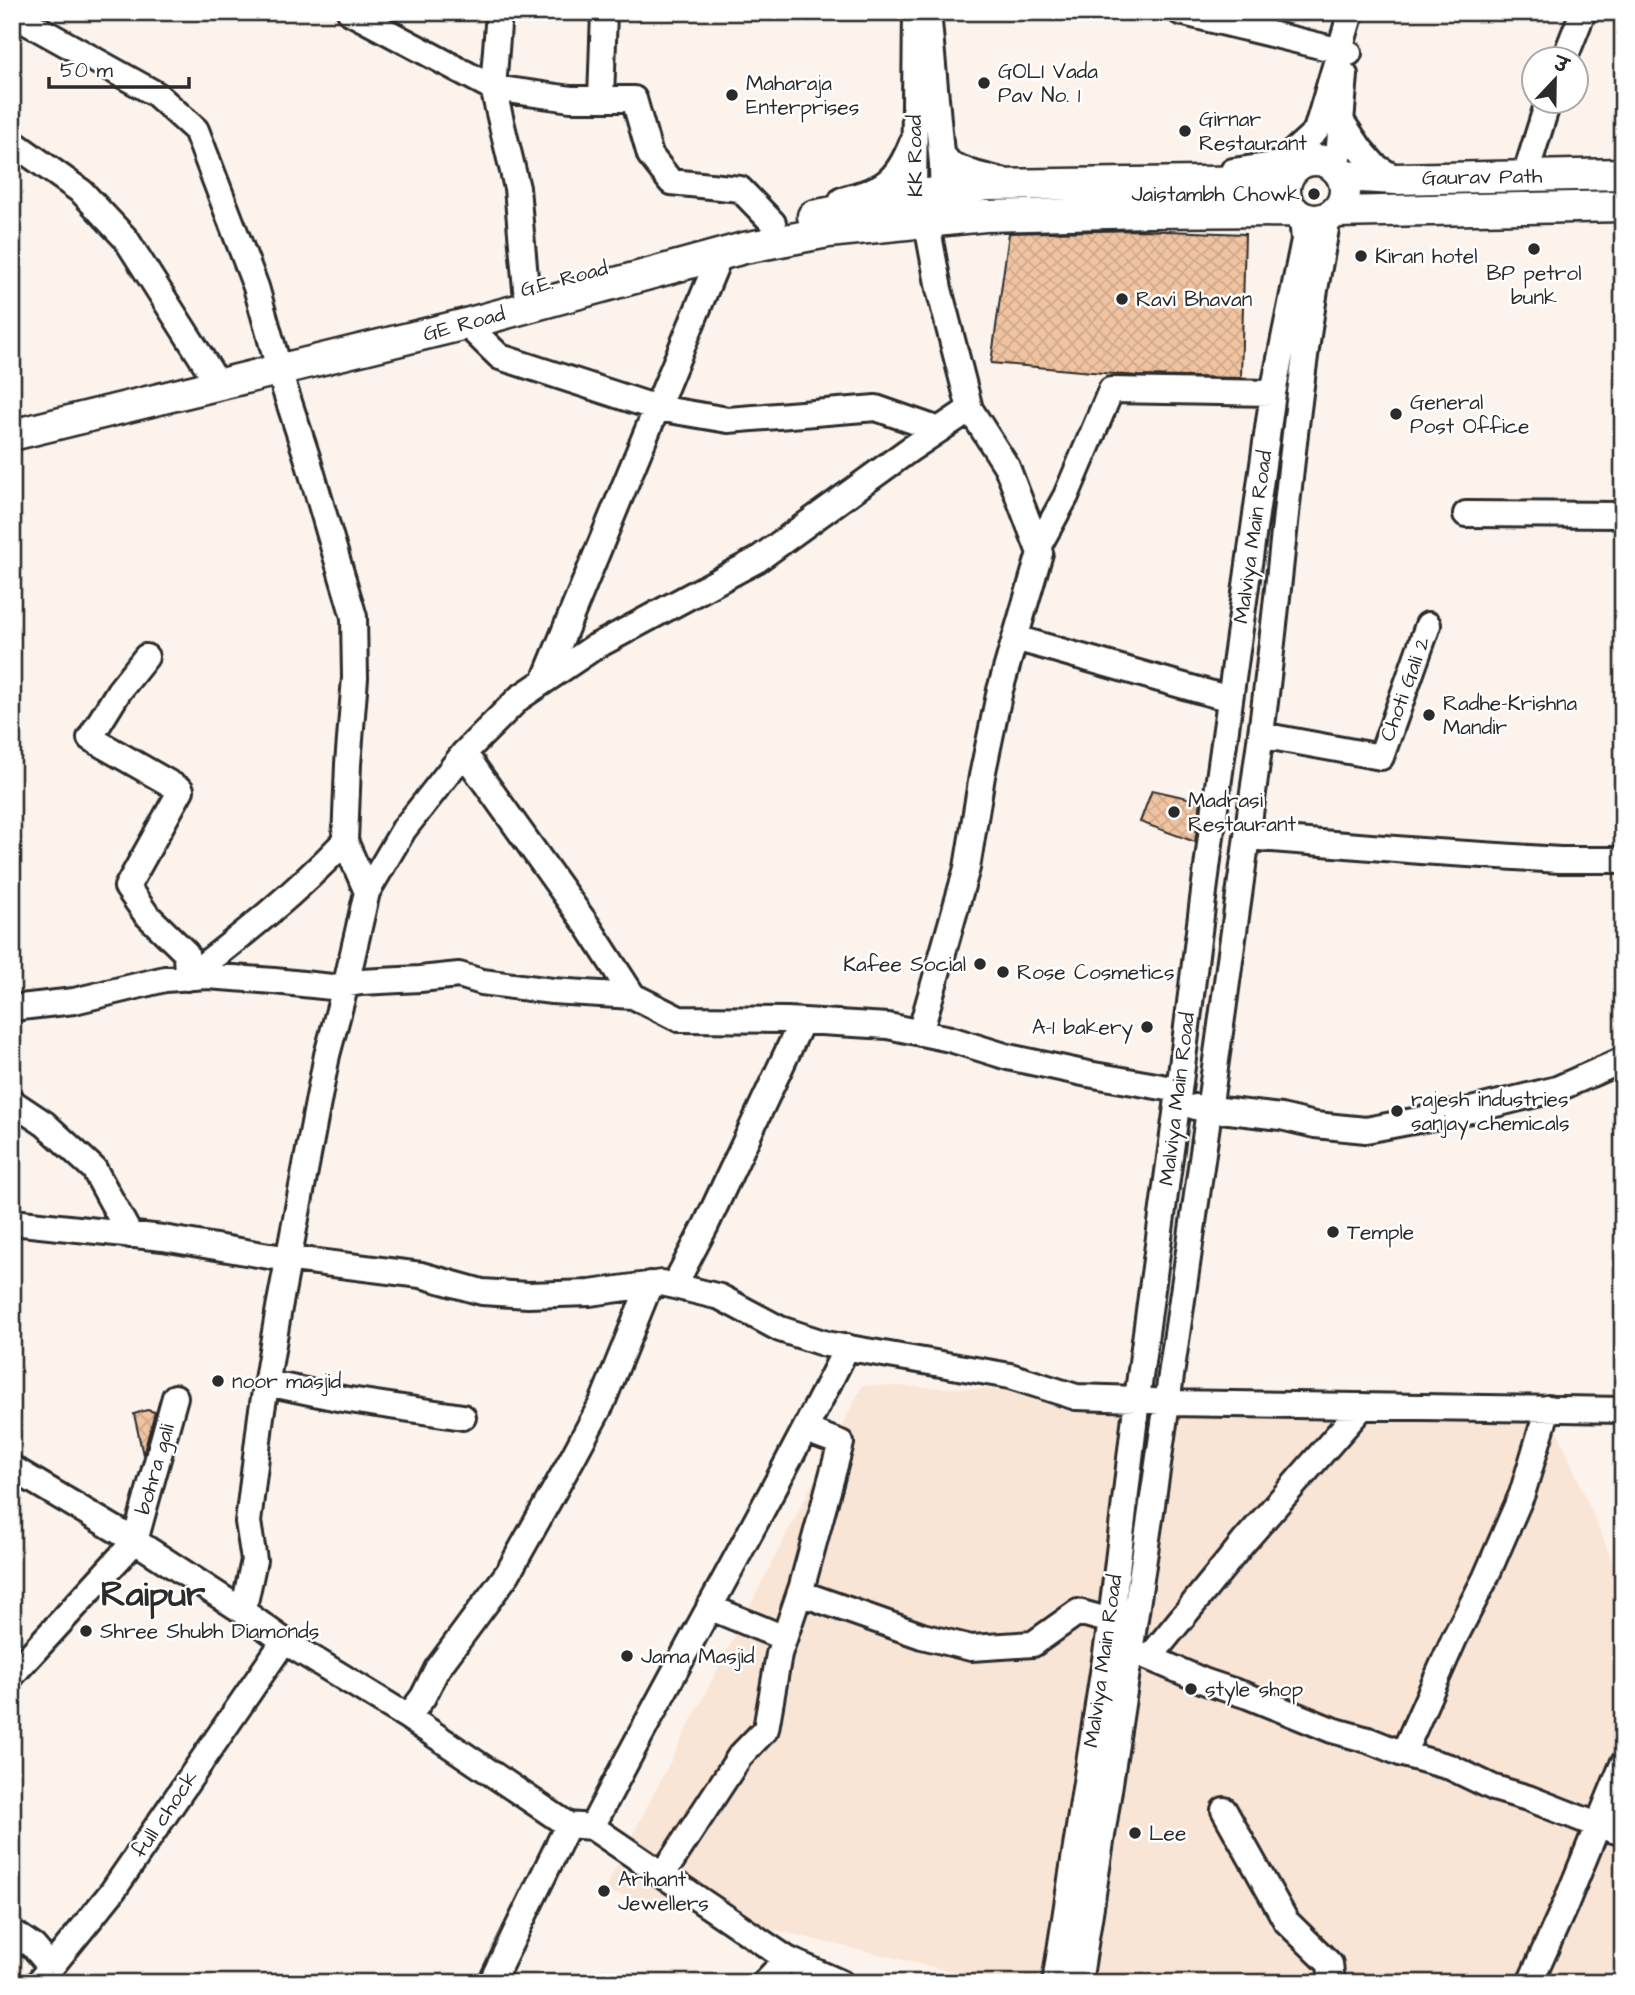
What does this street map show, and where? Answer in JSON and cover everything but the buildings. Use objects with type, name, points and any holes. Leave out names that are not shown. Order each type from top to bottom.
[{"type":"main road","points":[[1310,160],[1320,160],[1339,172],[1344,182],[1345,195],[1343,201],[1315,214],[1286,195],[1288,177],[1293,169],[1310,160]]},
{"type":"main road","name":"Gaurav Path","points":[[1339,172],[1396,179],[1623,174]]},
{"type":"main road","points":[[929,213],[988,185],[1270,181],[1288,177]]},
{"type":"main road","points":[[929,213],[985,216],[1148,212],[1315,214],[1623,206]]},
{"type":"main road","name":"G.E. Road","points":[[12,418],[210,372],[279,363],[526,289],[775,232],[803,218],[929,213]]},
{"type":"main road","name":"GE Road","points":[[12,435],[279,363],[466,324],[720,255],[775,232],[828,232],[929,213]]},
{"type":"street","points":[[350,12],[493,88],[571,99],[635,99],[650,155],[671,182],[740,188],[775,232]]},
{"type":"street","points":[[499,12],[493,88],[516,188],[526,289]]},
{"type":"street","points":[[601,99],[604,12]]},
{"type":"street","name":"KK Road","points":[[916,12],[914,138],[929,213]]},
{"type":"street","name":"KK Road","points":[[929,213],[941,153],[929,30],[930,12]]},
{"type":"street","points":[[1180,12],[1344,52]]},
{"type":"street","points":[[1160,183],[1187,174],[1280,164],[1316,131],[1344,52],[1353,12]]},
{"type":"street","points":[[1570,46],[1583,12]]},
{"type":"street","points":[[12,14],[156,94],[196,130],[256,287],[354,617],[355,678],[345,841],[367,892]]},
{"type":"street","points":[[1339,172],[1344,52]]},
{"type":"street","points":[[1525,176],[1544,116]]},
{"type":"street","points":[[1342,122],[1375,166],[1396,179]]},
{"type":"street","points":[[803,218],[819,207],[887,184],[903,165],[914,138]]},
{"type":"street","points":[[12,142],[82,192],[126,239],[210,372]]},
{"type":"street","points":[[941,153],[951,165],[1019,185]]},
{"type":"street","points":[[920,1033],[967,868],[1000,690],[1040,553],[1007,467],[970,409],[939,289],[929,213]]},
{"type":"street","name":"Malviya Main Road","points":[[1079,1983],[1141,1653],[1168,1403],[1261,735],[1314,296],[1315,214]]},
{"type":"street","name":"Malviya Main Road","points":[[1055,1983],[1109,1631],[1137,1399],[1273,393],[1304,240],[1315,214]]},
{"type":"street","points":[[544,682],[720,255]]},
{"type":"street","points":[[466,324],[500,358],[657,408],[728,419],[876,408],[939,430]]},
{"type":"street","points":[[1038,547],[1066,496],[1111,390],[1273,393]]},
{"type":"street","points":[[241,1610],[254,1560],[248,1522],[267,1383],[327,1055],[367,892],[404,829],[464,753],[519,698],[593,648],[757,560],[970,409]]},
{"type":"street","points":[[1466,514],[1623,515]]},
{"type":"street","name":"Choti Gali 2","points":[[1261,735],[1381,757],[1428,625]]},
{"type":"street","points":[[1015,638],[1230,699]]},
{"type":"street","points":[[146,657],[119,691],[90,738],[181,790],[127,887],[146,914],[186,953],[187,978]]},
{"type":"street","points":[[464,753],[582,917],[633,996]]},
{"type":"street","points":[[1247,837],[1560,860],[1623,860]]},
{"type":"street","points":[[187,978],[262,920],[304,883],[345,841]]},
{"type":"street","points":[[12,1008],[74,1000],[165,979],[221,977],[332,987],[361,982],[459,975],[482,982],[552,991],[633,996],[679,1018],[888,1026],[950,1039],[1210,1107],[1281,1117],[1315,1125],[1366,1130],[1471,1110],[1558,1089],[1623,1060]]},
{"type":"street","points":[[408,1717],[423,1697],[437,1669],[508,1573],[602,1403],[662,1285],[706,1225],[802,1021]]},
{"type":"street","points":[[12,1102],[45,1124],[94,1169],[130,1235]]},
{"type":"street","points":[[12,1222],[163,1238],[289,1259],[421,1275],[482,1292],[528,1295],[590,1293],[662,1285],[720,1297],[780,1329],[826,1344],[1010,1376],[1076,1397],[1168,1403],[1623,1410]]},
{"type":"street","points":[[593,1827],[680,1660],[749,1538],[847,1348]]},
{"type":"street","points":[[267,1383],[343,1399],[463,1417]]},
{"type":"street","name":"bohra gali","points":[[135,1541],[175,1397]]},
{"type":"street","points":[[1141,1653],[1244,1543],[1363,1406]]},
{"type":"street","points":[[1403,1754],[1522,1494],[1548,1408]]},
{"type":"street","points":[[663,1874],[740,1756],[766,1730],[779,1654],[800,1593],[841,1443],[806,1430]]},
{"type":"street","points":[[12,1468],[135,1541],[284,1641],[408,1717],[568,1825],[593,1827],[787,1959],[841,1983]]},
{"type":"street","points":[[12,1675],[135,1541]]},
{"type":"street","points":[[800,1593],[922,1636],[971,1648],[1033,1644],[1078,1612],[1141,1653],[1206,1682],[1332,1730],[1450,1767],[1494,1788],[1623,1833]]},
{"type":"street","points":[[709,1608],[784,1638]]},
{"type":"street","name":"full chock","points":[[45,1978],[112,1892],[284,1641]]},
{"type":"street","points":[[1530,1983],[1623,1764]]},
{"type":"street","points":[[1224,1810],[1286,1921],[1330,1964],[1332,1983]]},
{"type":"street","points":[[491,1983],[568,1825]]},
{"type":"street","points":[[12,1932],[34,1947],[45,1978]]},
{"type":"street","points":[[764,1983],[787,1959]]},
{"type":"shaded area","points":[[863,1385],[1548,1408],[1623,1586],[1623,1983],[1003,1983],[604,1891]]},
{"type":"place","name":"GOLI Vada Pav No. 1","points":[[984,83]]},
{"type":"place","name":"Maharaja Enterprises","points":[[732,95]]},
{"type":"place","name":"Girnar Restaurant","points":[[1185,131]]},
{"type":"place","name":"Jaistambh Chowk","points":[[1314,194]]},
{"type":"place","name":"BP petrol bunk","points":[[1534,249]]},
{"type":"place","name":"Kiran hotel","points":[[1361,256]]},
{"type":"place","name":"Ravi Bhavan","points":[[1122,299]]},
{"type":"place","name":"General Post Office","points":[[1396,414]]},
{"type":"place","name":"Radhe-Krishna Mandir","points":[[1429,715]]},
{"type":"place","name":"Madrasi Restaurant","points":[[1174,812]]},
{"type":"place","name":"Kafee Social","points":[[980,964]]},
{"type":"place","name":"Rose Cosmetics","points":[[1003,972]]},
{"type":"place","name":"A-1 bakery","points":[[1147,1027]]},
{"type":"place","name":"rajesh industries sanjay chemicals","points":[[1397,1111]]},
{"type":"place","name":"Temple","points":[[1333,1232]]},
{"type":"place","name":"noor masjid","points":[[218,1381]]},
{"type":"place","name":"Shree Shubh Diamonds","points":[[86,1631]]},
{"type":"place","name":"Jama Masjid","points":[[627,1656]]},
{"type":"place","name":"style shop","points":[[1191,1689]]},
{"type":"place","name":"Lee","points":[[1135,1833]]},
{"type":"place","name":"Arihant Jewellers","points":[[604,1891]]},
{"type":"district","name":"Raipur","points":[[153,1594]]}]
